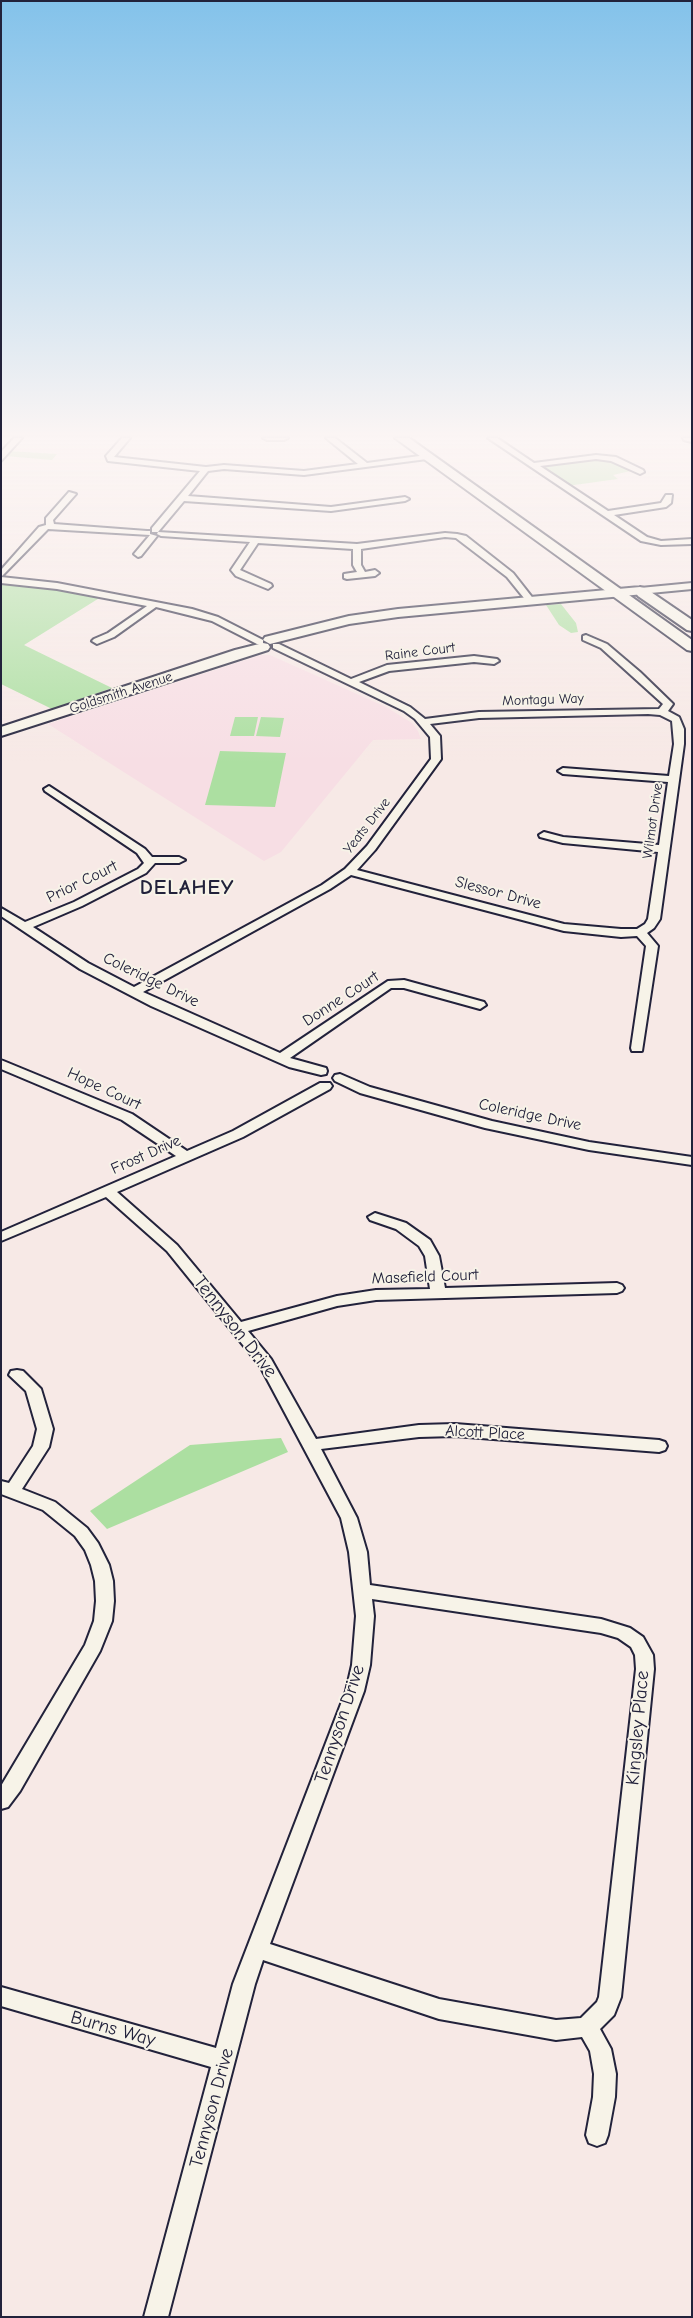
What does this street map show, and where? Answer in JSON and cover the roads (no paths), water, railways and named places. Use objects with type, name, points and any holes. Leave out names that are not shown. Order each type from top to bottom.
[{"type":"main road","points":[[552,546],[692,646]]},
{"type":"main road","points":[[625,580],[692,627]]},
{"type":"street","points":[[1,575],[27,546]]},
{"type":"street","points":[[138,554],[144,546]]},
{"type":"street","points":[[252,546],[235,570],[238,574],[264,588],[278,586]]},
{"type":"street","points":[[345,546],[364,546]]},
{"type":"street","points":[[473,546],[504,570],[530,601]]},
{"type":"street","points":[[357,547],[357,565],[362,574]]},
{"type":"street","points":[[126,555],[138,554],[148,556]]},
{"type":"street","points":[[347,576],[375,573]]},
{"type":"street","name":"Yeats Drive","points":[[1,580],[57,586],[200,614],[407,709],[425,722],[436,740],[437,754],[432,765],[371,848],[349,871],[326,887],[134,992]]},
{"type":"street","points":[[640,591],[692,586]]},
{"type":"street","name":"Goldsmith Avenue","points":[[2,731],[296,634],[374,616],[640,591]]},
{"type":"street","points":[[97,641],[111,635],[155,604]]},
{"type":"street","points":[[586,638],[604,646],[668,704],[662,712]]},
{"type":"street","name":"Raine Court","points":[[351,682],[386,668],[474,659],[494,661]]},
{"type":"street","name":"Montagu Way","points":[[425,722],[473,715],[648,710],[662,712]]},
{"type":"street","name":"Wilmot Drive","points":[[640,932],[653,923],[679,744],[679,729],[676,719],[662,712]]},
{"type":"street","points":[[563,771],[673,779]]},
{"type":"street","name":"Prior Court","points":[[23,927],[78,904],[142,871],[150,864],[150,860],[141,851],[49,789]]},
{"type":"street","points":[[544,836],[563,840],[664,849]]},
{"type":"street","points":[[150,860],[179,860]]},
{"type":"street","name":"Slessor Drive","points":[[349,871],[564,927],[621,933],[640,932]]},
{"type":"street","name":"Coleridge Drive","points":[[1,911],[84,966],[187,1018],[281,1058],[324,1080],[434,1111],[528,1134],[589,1146],[691,1161]]},
{"type":"street","points":[[637,1048],[652,946],[640,932]]},
{"type":"street","name":"Donne Court","points":[[281,1058],[388,985],[404,984],[480,1005]]},
{"type":"street","name":"Hope Court","points":[[1,1064],[127,1117],[186,1157]]},
{"type":"street","name":"Frost Drive","points":[[1,1237],[260,1123],[302,1099],[324,1080]]},
{"type":"street","name":"Tennyson Drive","points":[[108,1191],[172,1248],[266,1363],[349,1518],[358,1552],[363,1591],[365,1638],[355,1691],[244,1984],[156,2317]]},
{"type":"street","points":[[375,1217],[401,1226],[425,1243],[432,1256],[438,1293]]},
{"type":"street","name":"Masefield Court","points":[[239,1328],[337,1301],[376,1295],[616,1288]]},
{"type":"street","points":[[1,1801],[13,1785],[94,1646],[103,1620],[105,1601],[104,1581],[100,1565],[92,1547],[81,1532],[49,1506],[7,1488],[41,1447],[45,1429],[33,1389],[17,1375]]},
{"type":"street","name":"Alcott Place","points":[[312,1446],[419,1431],[455,1430],[660,1446]]},
{"type":"street","name":"Kingsley Place","points":[[363,1591],[601,1626],[614,1629],[637,1642],[644,1655],[612,1986],[606,2008],[587,2026]]},
{"type":"street","points":[[257,1949],[439,2009],[556,2030],[587,2026],[600,2049],[605,2074],[604,2097],[597,2135]]},
{"type":"street","name":"Burns Way","points":[[1,1996],[225,2060]]},
{"type":"district","name":"DELAHEY","points":[[187,888]]}]
